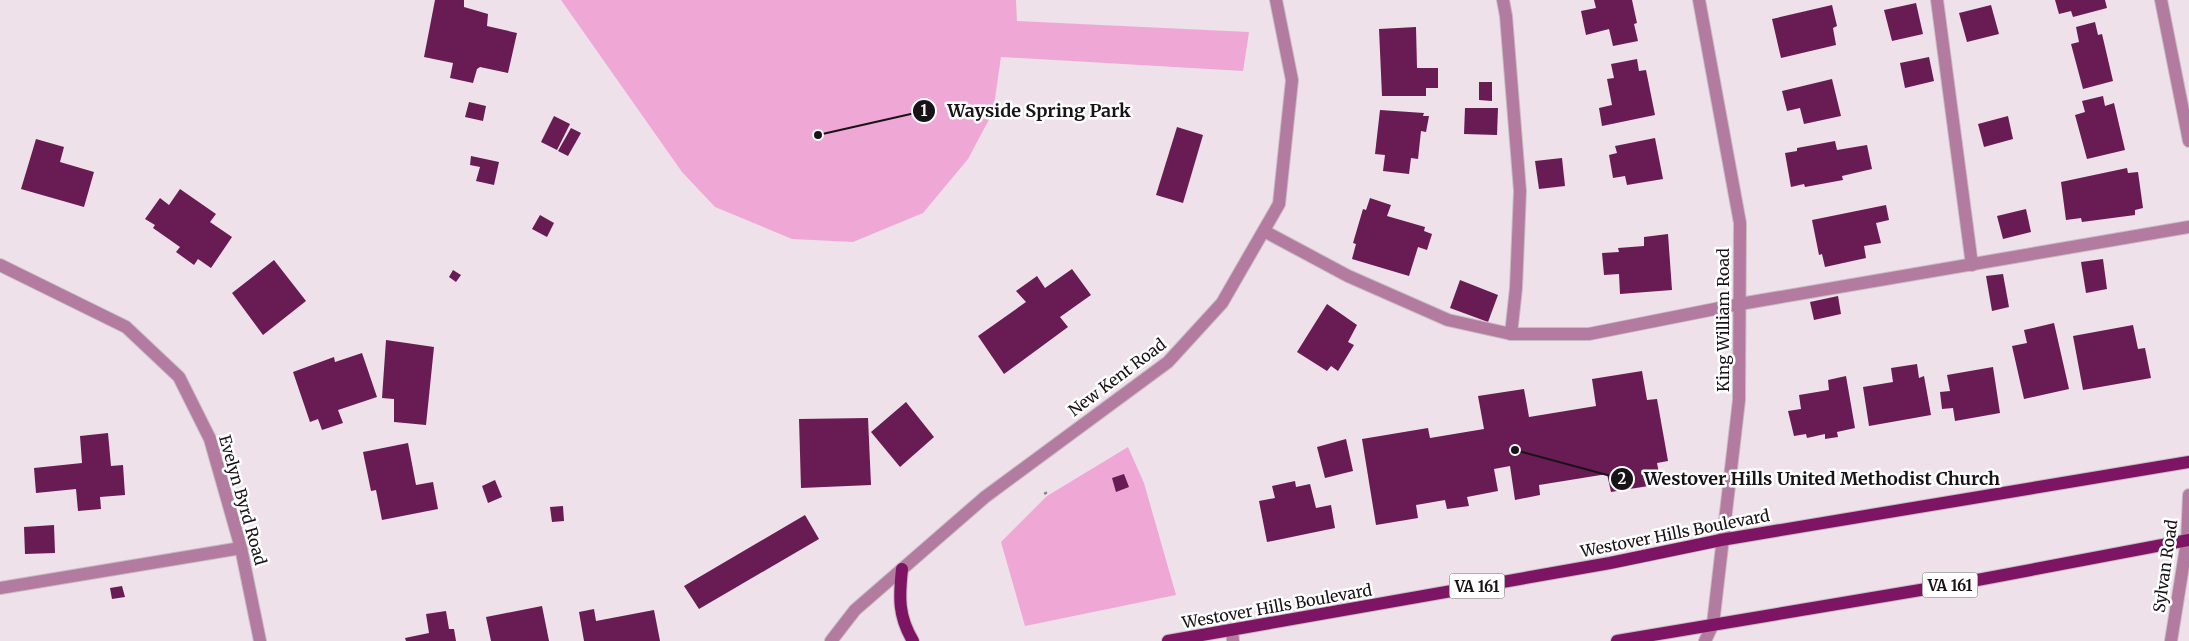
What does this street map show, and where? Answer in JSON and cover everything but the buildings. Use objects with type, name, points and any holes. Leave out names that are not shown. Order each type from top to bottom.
[{"type":"main road","name":"Westover Hills Boulevard","points":[[1168,641],[1233,636],[1721,540],[2189,462]]},
{"type":"main road","name":"VA 161","points":[[1617,641],[1956,584],[2188,541]]},
{"type":"main road","points":[[902,569],[899,598],[905,628],[913,641]]},
{"type":"street","name":"New Kent Road","points":[[831,641],[855,610],[985,497],[1168,362],[1222,303],[1279,204],[1292,80],[1276,0]]},
{"type":"street","points":[[1503,0],[1506,16],[1520,191],[1516,288],[1511,334]]},
{"type":"street","name":"King William Road","points":[[1699,0],[1740,223],[1739,400],[1721,540],[1713,624],[1705,641]]},
{"type":"street","points":[[1937,0],[1972,265]]},
{"type":"street","points":[[2161,0],[2189,141]]},
{"type":"street","points":[[1264,231],[1348,276],[1448,320],[1511,334],[1589,334],[1740,304],[2189,227]]},
{"type":"street","name":"Evelyn Byrd Road","points":[[0,265],[126,327],[179,378],[210,438],[241,548],[260,641]]},
{"type":"street","name":"Sylvan Road","points":[[2171,641],[2188,541],[2189,495]]},
{"type":"street","points":[[0,588],[241,548]]},
{"type":"shaded area","points":[[561,0],[1016,0],[1017,21],[1249,32],[1243,71],[1001,57],[993,112],[968,159],[923,213],[853,242],[792,239],[715,207],[682,172]]},
{"type":"shaded area","points":[[1128,447],[1144,483],[1176,595],[1025,626],[1001,542],[1047,496]]},
{"type":"place","name":"Wayside Spring Park","points":[[818,135]]},
{"type":"place","name":"Westover Hills United Methodist Church","points":[[1515,450]]}]
